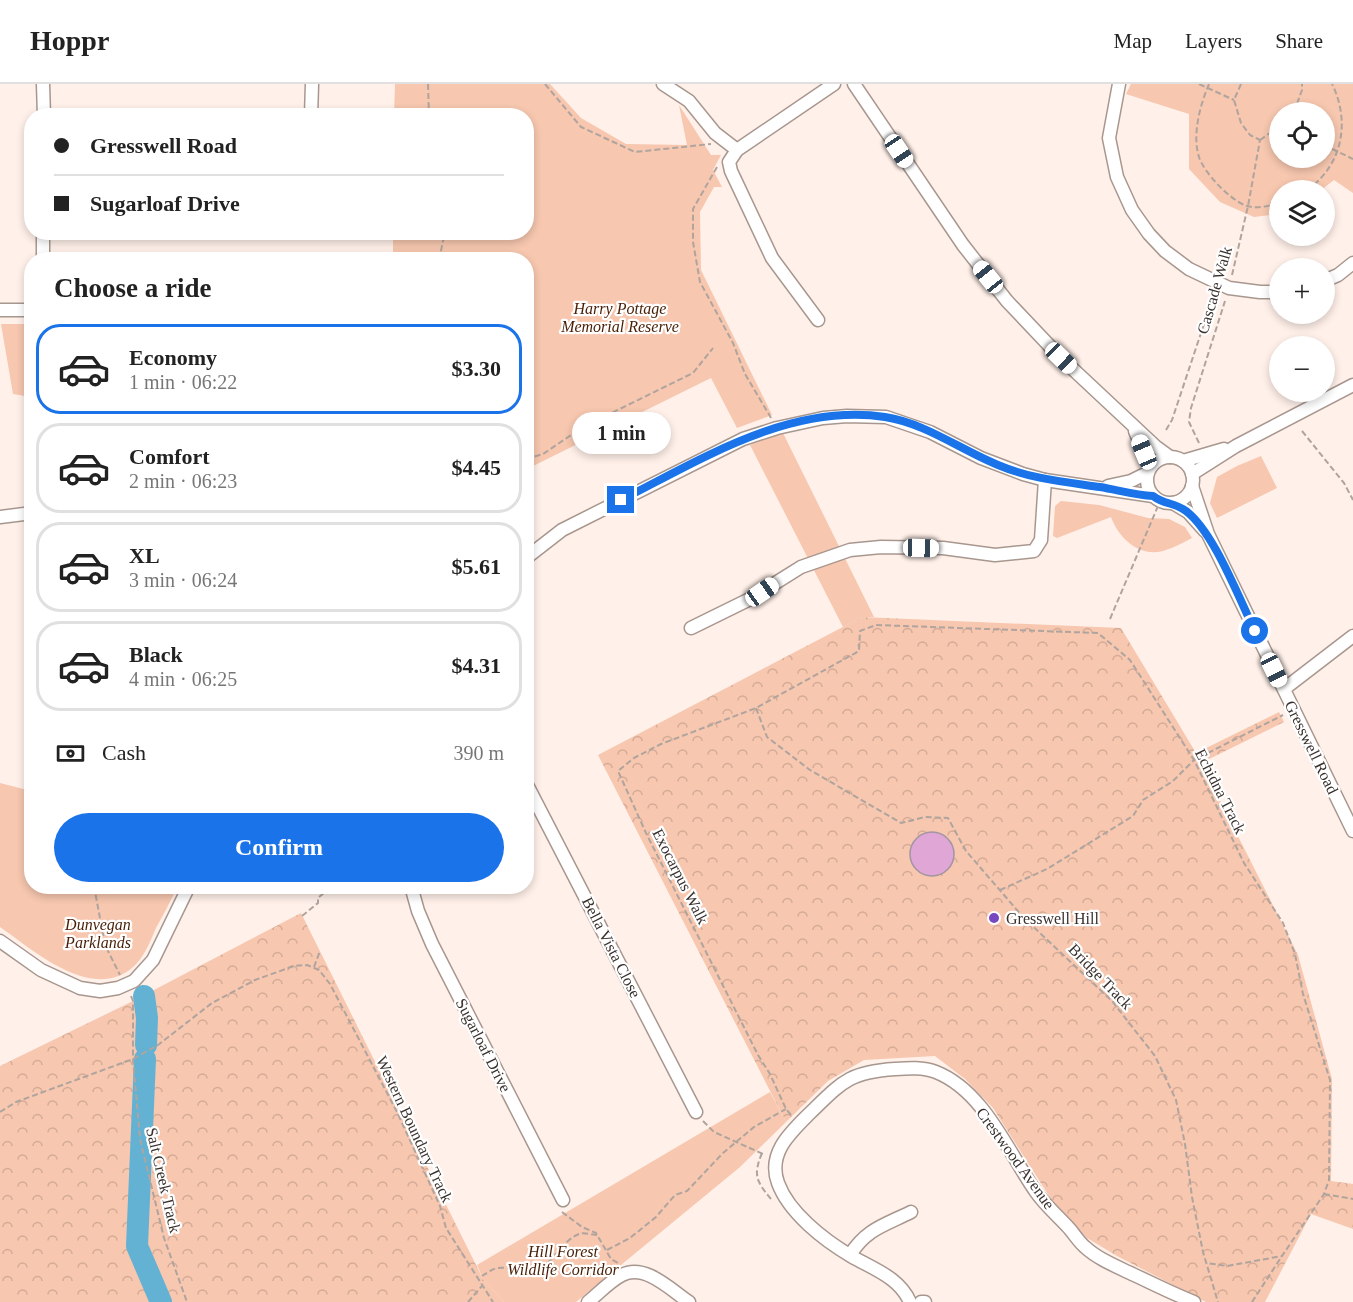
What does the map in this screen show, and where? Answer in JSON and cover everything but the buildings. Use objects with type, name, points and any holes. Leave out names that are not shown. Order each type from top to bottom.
[{"type":"street","points":[[43,84],[44,108]]},
{"type":"street","points":[[312,84],[312,108]]},
{"type":"street","points":[[663,84],[693,105],[715,133],[731,146]]},
{"type":"street","points":[[731,146],[834,84]]},
{"type":"street","points":[[854,84],[963,245],[1007,301],[1061,358],[1155,446],[1170,456],[1183,460],[1236,446]]},
{"type":"street","points":[[1119,84],[1109,138],[1118,177],[1132,210],[1149,234],[1189,269],[1223,285],[1269,292]]},
{"type":"street","points":[[731,146],[729,166],[764,244],[780,270],[818,320]]},
{"type":"street","points":[[1335,276],[1353,262]]},
{"type":"street","points":[[0,310],[24,310]]},
{"type":"street","points":[[534,551],[569,526],[735,443],[777,428],[823,418],[847,416],[886,417],[930,432],[999,466],[1046,480],[1101,487],[1173,502],[1185,497],[1192,480],[1236,446],[1353,385]]},
{"type":"street","points":[[1132,424],[1149,470]]},
{"type":"street","points":[[1156,499],[1147,486],[1149,470],[1155,461],[1170,456]]},
{"type":"street","points":[[1183,460],[1192,480]]},
{"type":"street","points":[[1101,487],[1122,484],[1149,470]]},
{"type":"street","points":[[691,628],[750,599],[801,567],[850,550],[881,547],[942,548],[995,555],[1034,551],[1041,540],[1046,480]]},
{"type":"street","name":"Gresswell Road","points":[[1192,480],[1208,534],[1353,831]]},
{"type":"street","name":"Gresswell Road","points":[[1173,502],[1188,512],[1208,534]]},
{"type":"street","points":[[0,517],[24,514]]},
{"type":"street","points":[[1284,689],[1353,636]]},
{"type":"street","name":"Bella Vista Close","points":[[534,798],[696,1112]]},
{"type":"street","points":[[0,941],[31,964],[63,981],[90,990],[109,990],[125,985],[140,975],[153,960],[185,894]]},
{"type":"street","name":"Sugarloaf Drive","points":[[413,894],[432,944],[563,1200]]},
{"type":"street","name":"Crestwood Avenue","points":[[776,1160],[785,1140],[840,1084],[857,1075],[878,1070],[910,1067],[935,1072],[961,1088],[983,1109],[1036,1192],[1084,1246],[1101,1259],[1194,1302]]},
{"type":"street","points":[[776,1160],[778,1181],[792,1204],[820,1236],[900,1284],[910,1302]]},
{"type":"street","points":[[850,1255],[866,1234],[911,1212]]},
{"type":"street","points":[[588,1302],[616,1278],[627,1273],[640,1272],[649,1275],[689,1302]]},
{"type":"path","points":[[428,84],[429,108]]},
{"type":"path","points":[[544,84],[581,127],[635,152],[731,146]]},
{"type":"path","points":[[1199,84],[1208,86],[1234,100]]},
{"type":"path","points":[[1241,84],[1234,100],[1241,123],[1250,135],[1260,140],[1269,134]]},
{"type":"path","points":[[1298,102],[1302,84]]},
{"type":"path","points":[[1321,180],[1338,153],[1341,139],[1342,121],[1338,97],[1332,84]]},
{"type":"path","points":[[1208,86],[1197,123],[1199,157],[1213,180],[1234,200],[1248,206],[1269,207]]},
{"type":"path","name":"Cascade Walk","points":[[1199,443],[1189,422],[1191,408],[1223,285],[1248,206],[1260,140]]},
{"type":"path","points":[[1335,152],[1353,159]]},
{"type":"path","points":[[719,164],[693,209],[693,242],[700,282],[733,343],[745,374],[777,428]]},
{"type":"path","name":"Cascade Walk","points":[[1166,430],[1172,420],[1223,285]]},
{"type":"path","points":[[534,457],[543,454],[583,427],[693,373],[713,348]]},
{"type":"path","points":[[1302,431],[1344,483],[1353,500]]},
{"type":"path","points":[[1110,620],[1156,499]]},
{"type":"path","name":"Echidna Track","points":[[756,708],[860,651],[860,631],[876,625],[1098,633],[1130,660],[1194,760],[1244,863],[1284,923],[1295,954],[1303,994],[1330,1080],[1329,1180],[1324,1194],[1252,1302]]},
{"type":"path","name":"Bridge Track","points":[[756,708],[768,738],[810,770],[901,823],[925,817],[948,818],[966,851],[1023,916],[1112,1001],[1155,1056],[1176,1100],[1192,1197],[1218,1302]]},
{"type":"path","name":"Exocarpus Walk","points":[[756,708],[661,744],[634,758],[618,771],[758,1055],[770,1074],[786,1109],[800,1124]]},
{"type":"path","points":[[1000,890],[1047,869],[1133,816],[1143,800],[1173,781],[1194,760],[1294,710]]},
{"type":"path","name":"Salt Creek Track","points":[[95,894],[105,945],[133,1001],[133,1059],[140,1139],[164,1238],[188,1302]]},
{"type":"path","points":[[302,916],[318,903],[318,898],[323,894]]},
{"type":"path","points":[[0,1112],[16,1102],[133,1059],[158,1045],[212,1003],[255,980],[294,966],[307,964],[314,967],[320,951]]},
{"type":"path","name":"Western Boundary Track","points":[[314,967],[330,984],[397,1112],[440,1206],[446,1228],[493,1302]]},
{"type":"path","points":[[607,1250],[630,1238],[656,1217],[675,1196],[687,1191],[723,1153],[754,1127],[786,1109]]},
{"type":"path","points":[[696,1112],[714,1132],[776,1160]]},
{"type":"path","points":[[1324,1194],[1353,1198]]},
{"type":"path","points":[[563,1200],[562,1213],[597,1235],[611,1259],[621,1265],[627,1273]]},
{"type":"path","points":[[482,1276],[497,1268],[508,1268],[522,1273],[536,1271],[569,1240],[581,1233],[597,1235]]},
{"type":"path","points":[[1207,1263],[1227,1266],[1282,1256]]},
{"type":"path","points":[[468,1302],[482,1285]]},
{"type":"green space","name":"Harry Pottage Memorial Reserve","points":[[395,84],[550,84],[581,118],[626,144],[687,145],[679,105],[711,155],[721,155],[713,170],[722,187],[714,187],[700,212],[701,270],[772,415],[737,428],[711,378],[534,466],[534,252],[393,252],[393,240],[534,240],[534,108],[394,108]]},
{"type":"green space","points":[[1131,84],[1353,84],[1353,193],[1335,180],[1269,180],[1269,215],[1254,217],[1220,202],[1189,169],[1189,114],[1126,94]]},
{"type":"green space","points":[[1,324],[24,324],[24,396],[13,394]]},
{"type":"green space","points":[[782,431],[874,617],[862,617],[843,627],[750,445]]},
{"type":"green space","points":[[1261,456],[1277,488],[1217,518],[1210,503],[1217,477]]},
{"type":"green space","points":[[1061,501],[1099,505],[1148,518],[1169,519],[1185,527],[1192,538],[1166,550],[1148,552],[1125,539],[1119,533],[1111,517],[1057,538],[1053,536],[1055,506]]},
{"type":"green space","points":[[862,617],[1121,628],[1196,753],[1279,712],[1284,722],[1201,763],[1298,955],[1332,1079],[1331,1181],[1353,1184],[1353,1229],[1311,1214],[1265,1302],[1206,1302],[1087,1238],[1056,1207],[993,1108],[965,1079],[935,1056],[864,1060],[828,1081],[786,1122],[598,755]]},
{"type":"green space","name":"Dunvegan Parklands","points":[[0,783],[24,789],[24,894],[174,894],[140,960],[132,968],[116,977],[99,979],[81,976],[63,969],[0,927]]},
{"type":"green space","points":[[301,913],[483,1279],[504,1302],[0,1302],[0,1066],[133,1001]]},
{"type":"green space","name":"Hill Forest Wildlife Corridor","points":[[770,1092],[786,1122],[740,1167],[576,1302],[504,1302],[483,1279],[477,1265]]},
{"type":"waterway","points":[[144,996],[147,1018],[146,1045]]},
{"type":"waterway","points":[[145,1059],[137,1246],[161,1302]]},
{"type":"place","name":"Gresswell Hill","points":[[994,918]]},
{"type":"route","points":[[621,500],[757,434],[823,418],[886,417],[930,432],[981,458],[1023,474],[1056,482],[1153,496],[1160,501],[1173,502],[1188,512],[1208,534],[1255,631]]}]
